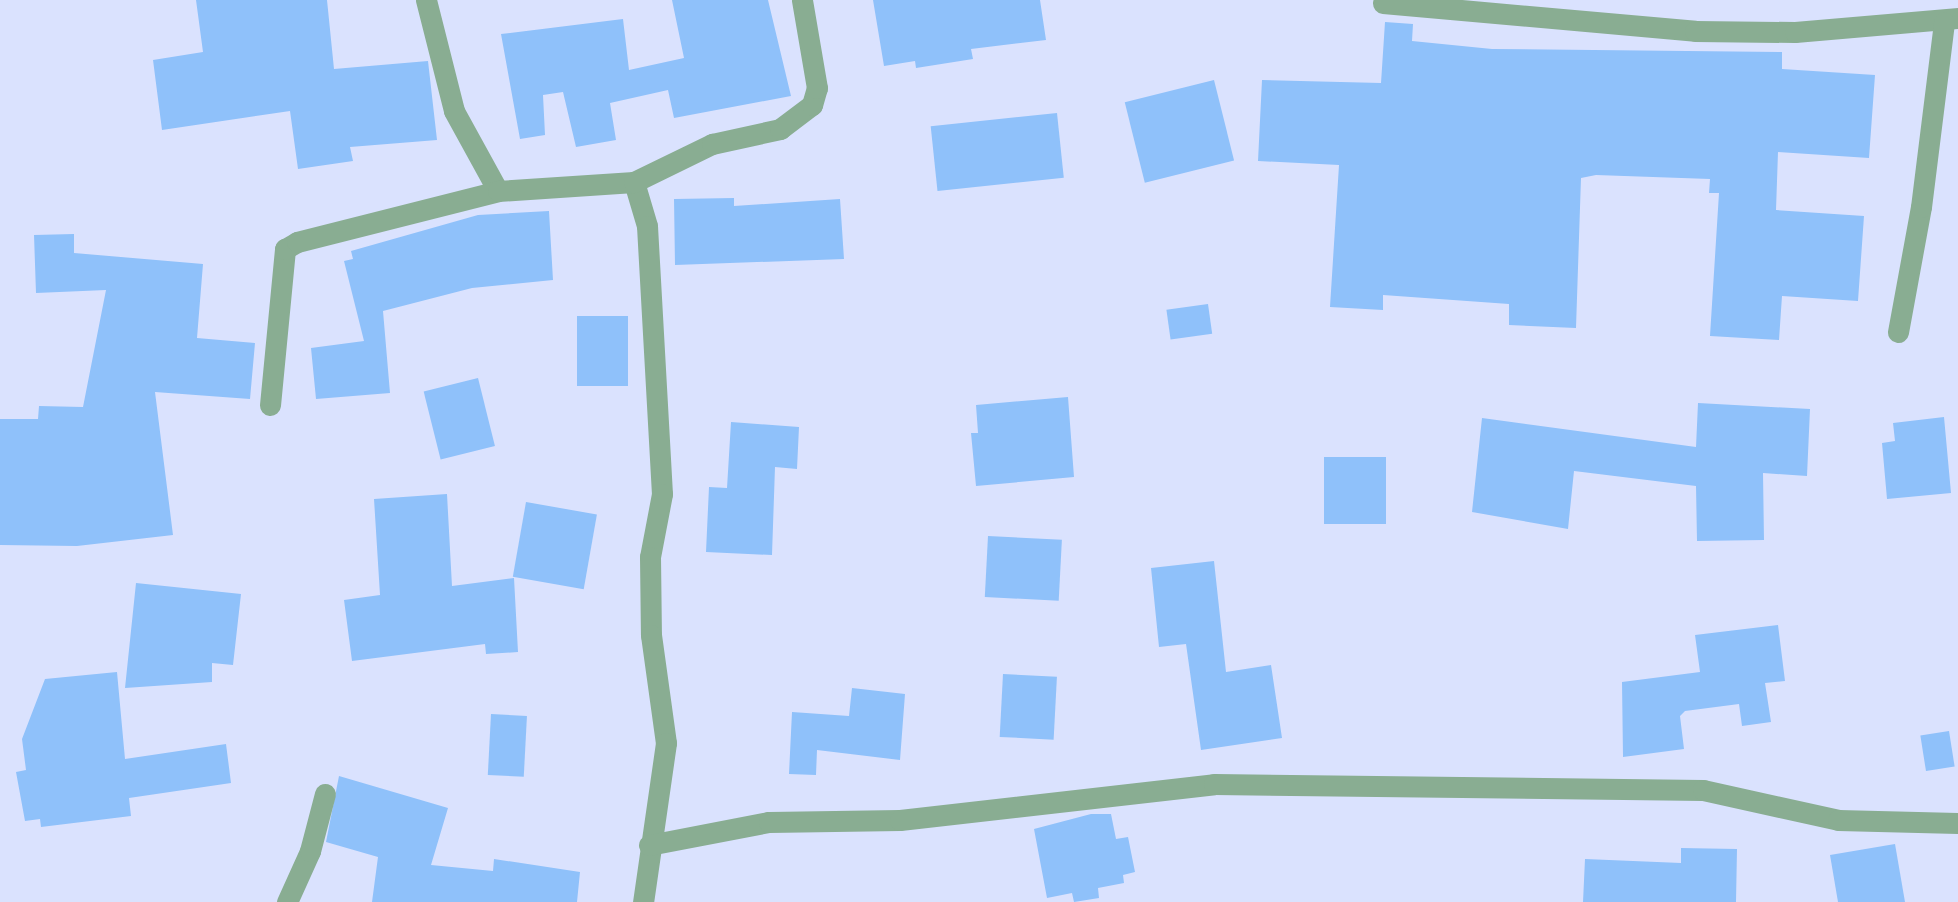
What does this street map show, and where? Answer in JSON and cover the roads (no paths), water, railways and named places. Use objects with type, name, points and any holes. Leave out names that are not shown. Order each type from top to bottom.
[{"type":"street","points":[[426,0],[454,111],[498,191]]},
{"type":"street","points":[[270,405],[285,249],[498,191],[634,183],[712,144],[780,129],[812,105],[817,88],[802,0]]},
{"type":"street","points":[[1383,3],[1695,31],[1795,32],[1951,20],[1898,332]]},
{"type":"street","points":[[634,183],[647,226],[662,494],[650,557],[651,635],[666,743],[649,845],[643,902]]},
{"type":"street","points":[[649,845],[769,822],[900,820],[1214,784],[1703,790],[1838,820],[1958,823]]},
{"type":"street","points":[[287,902],[310,851],[325,794]]}]
